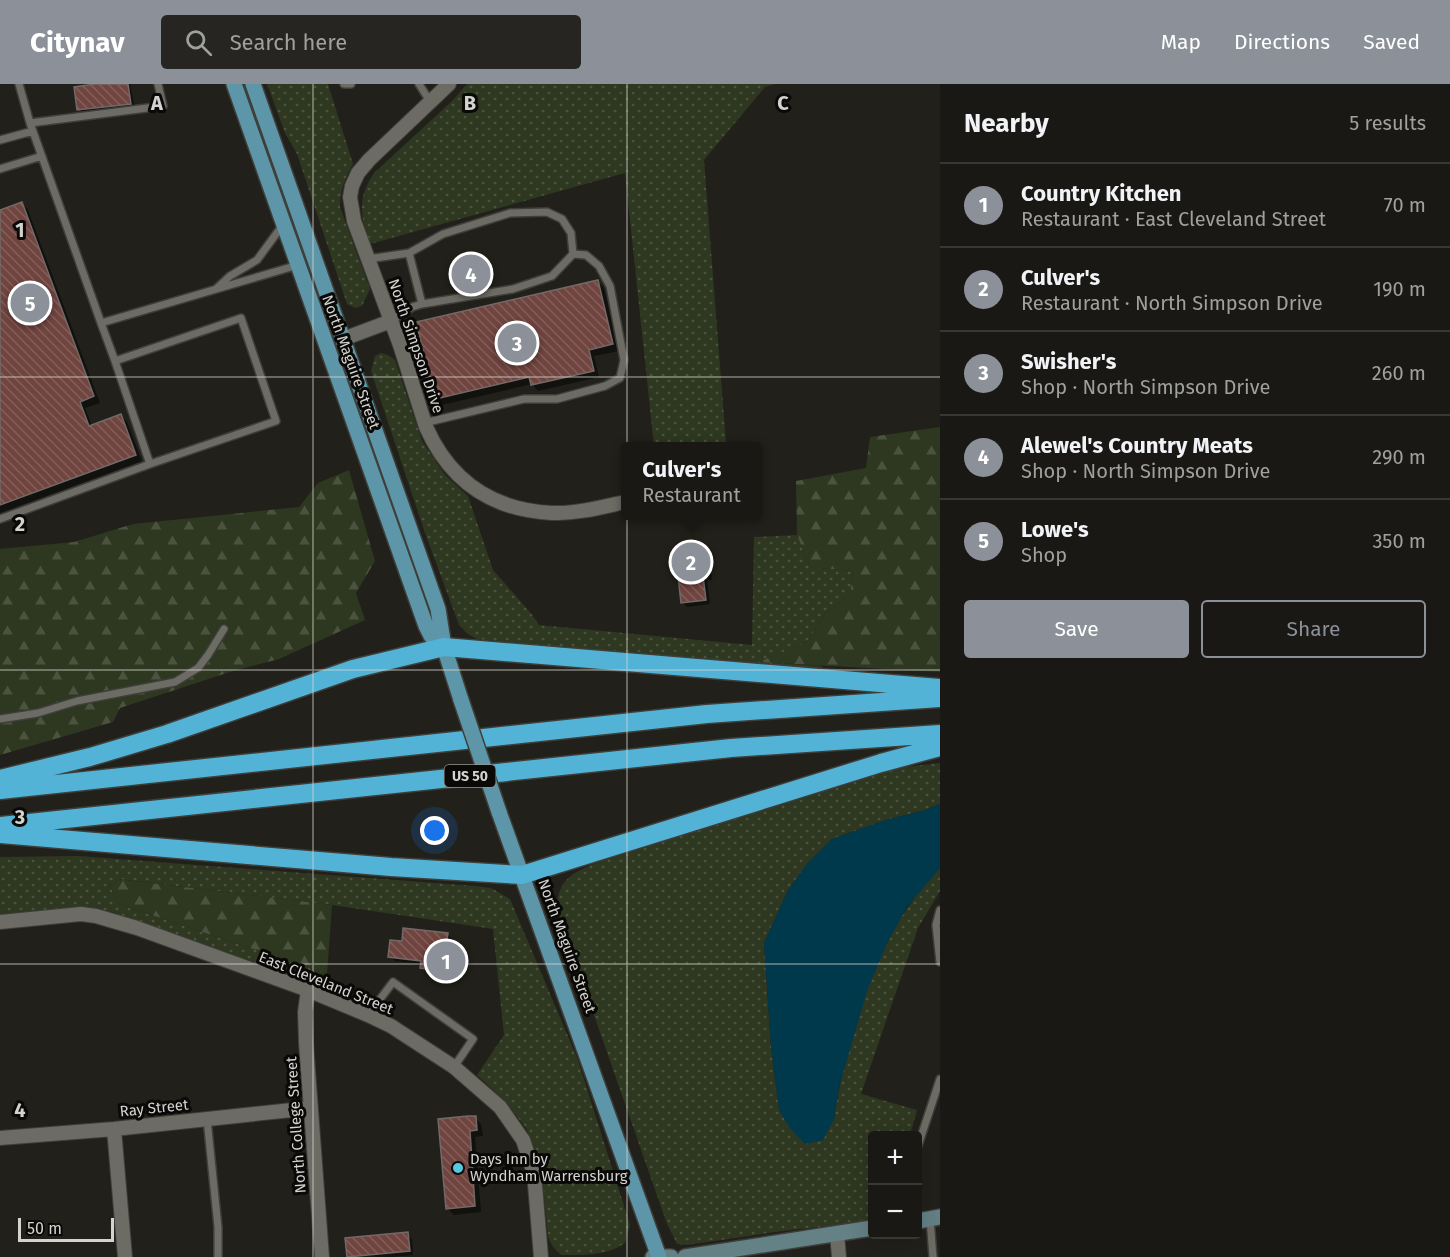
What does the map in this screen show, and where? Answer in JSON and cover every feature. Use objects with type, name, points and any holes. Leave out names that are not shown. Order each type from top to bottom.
[{"type":"highway","points":[[0,779],[90,757],[167,734],[353,669],[444,647],[940,688]]},
{"type":"highway","points":[[0,790],[707,714],[940,698]]},
{"type":"highway","name":"US 50","points":[[0,826],[731,748],[940,734]]},
{"type":"highway","points":[[0,834],[391,867],[522,875],[881,763],[940,747]]},
{"type":"main road","name":"North Maguire Street","points":[[234,84],[426,626],[431,636],[444,647]]},
{"type":"main road","name":"North Maguire Street","points":[[253,84],[438,609],[444,647],[499,812],[659,1257]]},
{"type":"street","name":"North Simpson Drive","points":[[449,84],[369,160],[358,173],[350,197],[354,220],[391,321],[424,423],[432,440],[456,473],[470,487],[509,507],[552,513],[571,512],[621,503]]},
{"type":"street","points":[[343,339],[391,321]]},
{"type":"street","name":"East Cleveland Street","points":[[0,922],[81,914],[96,916],[137,928],[308,990],[391,1026],[454,1067],[500,1107],[523,1140],[534,1173],[541,1257]]},
{"type":"street","name":"North College Street","points":[[308,990],[305,1012],[306,1043],[322,1257]]},
{"type":"street","name":"Ray Street","points":[[0,1138],[114,1129],[311,1108]]},
{"type":"street","points":[[114,1129],[125,1257]]},
{"type":"street","points":[[685,1257],[868,1229]]},
{"type":"street","points":[[837,1234],[839,1257]]},
{"type":"street","points":[[653,1257],[671,1257]]},
{"type":"lane","points":[[20,84],[32,127],[150,464]]},
{"type":"lane","points":[[0,140],[32,127],[163,106],[158,84]]},
{"type":"lane","points":[[344,84],[351,84]]},
{"type":"lane","points":[[419,84],[431,102]]},
{"type":"lane","points":[[0,169],[42,156]]},
{"type":"lane","points":[[368,259],[409,253],[443,234],[510,213],[547,212],[562,219],[571,232],[573,254],[552,276],[513,289],[422,304],[412,307],[391,321]]},
{"type":"lane","points":[[216,290],[230,276],[257,260],[284,225]]},
{"type":"lane","points":[[409,253],[422,304]]},
{"type":"lane","points":[[424,423],[524,399],[557,399],[605,386],[620,378],[624,360],[610,286],[600,266],[586,255],[573,254]]},
{"type":"lane","points":[[101,323],[298,265]]},
{"type":"lane","points":[[0,519],[276,421],[241,318],[115,361]]},
{"type":"lane","points":[[0,719],[38,713],[77,701],[175,682],[198,668],[224,629]]},
{"type":"lane","points":[[940,910],[936,925],[940,962]]},
{"type":"lane","points":[[368,1015],[393,982],[473,1039],[454,1067]]},
{"type":"lane","points":[[922,1134],[940,1079]]},
{"type":"lane","points":[[207,1119],[219,1227],[218,1257]]},
{"type":"lane","points":[[929,1219],[933,1257]]},
{"type":"green space","points":[[267,84],[328,84],[353,164],[344,185],[340,207],[370,289],[362,306],[355,308],[347,304],[297,154],[285,133]]},
{"type":"green space","points":[[467,84],[775,84],[765,87],[704,160],[726,442],[654,442],[625,173],[370,244],[362,216],[362,207],[365,191],[374,173],[452,101]]},
{"type":"green space","points":[[381,353],[395,360],[422,441],[445,475],[468,496],[493,570],[539,625],[752,645],[754,537],[797,535],[810,567],[853,571],[850,595],[825,614],[807,642],[761,662],[822,666],[824,672],[630,656],[477,639],[469,635],[459,625],[425,533],[371,371],[375,356]]},
{"type":"green space","points":[[940,427],[940,672],[759,662],[807,642],[825,614],[850,595],[853,571],[810,567],[797,535],[796,481],[866,468],[870,437]]},
{"type":"green space","points":[[349,470],[375,561],[356,593],[365,620],[279,659],[236,670],[120,708],[113,722],[0,755],[0,549],[74,542],[133,524],[299,507],[318,483]]},
{"type":"green space","points":[[940,763],[940,804],[832,839],[807,864],[788,890],[764,943],[771,1046],[779,1110],[834,1119],[847,1053],[868,985],[899,922],[918,893],[940,868],[940,891],[918,928],[861,1094],[917,1110],[911,1131],[868,1131],[868,1221],[687,1245],[677,1244],[667,1224],[557,909],[563,884],[573,874],[596,863],[864,776],[905,767]]},
{"type":"green space","points":[[79,856],[475,886],[491,888],[510,899],[578,1060],[630,1225],[625,1243],[602,1253],[586,1255],[561,1255],[553,1247],[548,1237],[542,1175],[526,1128],[505,1101],[477,1075],[504,1035],[493,929],[332,905],[119,879],[110,886],[119,904],[327,974],[326,988],[112,912],[88,907],[0,915],[0,857]]},
{"type":"green space","points":[[118,879],[332,905],[327,974],[119,904],[110,886]]},
{"type":"water","points":[[940,804],[940,868],[907,907],[887,943],[867,991],[839,1087],[834,1119],[823,1140],[805,1144],[789,1127],[779,1110],[771,1046],[764,943],[788,890],[807,864],[832,839]]},
{"type":"building","points":[[95,84],[128,84],[131,104],[77,110],[74,87]]},
{"type":"building","points":[[22,202],[94,396],[80,402],[89,426],[121,414],[136,455],[0,505],[0,210]]},
{"type":"building","points":[[598,280],[613,344],[589,350],[594,371],[531,385],[529,377],[435,399],[416,322]]},
{"type":"building","points":[[705,545],[708,575],[703,576],[706,600],[681,603],[675,548]]},
{"type":"building","points":[[403,928],[448,933],[443,971],[420,968],[421,961],[388,957],[390,940],[402,941]]},
{"type":"building","name":"Days Inn by Wyndham Warrensburg","points":[[476,1116],[477,1130],[470,1131],[475,1206],[446,1209],[438,1119]]},
{"type":"building","points":[[408,1232],[410,1251],[347,1257],[345,1238]]},
{"type":"place","name":"Alewel's Country Meats","points":[[471,274]]},
{"type":"place","name":"Lowe's","points":[[30,303]]},
{"type":"place","name":"Swisher's","points":[[517,343]]},
{"type":"place","name":"Culver's","points":[[691,562]]},
{"type":"place","name":"Country Kitchen","points":[[446,961]]},
{"type":"place","name":"Days Inn by Wyndham Warrensburg","points":[[458,1168]]}]
